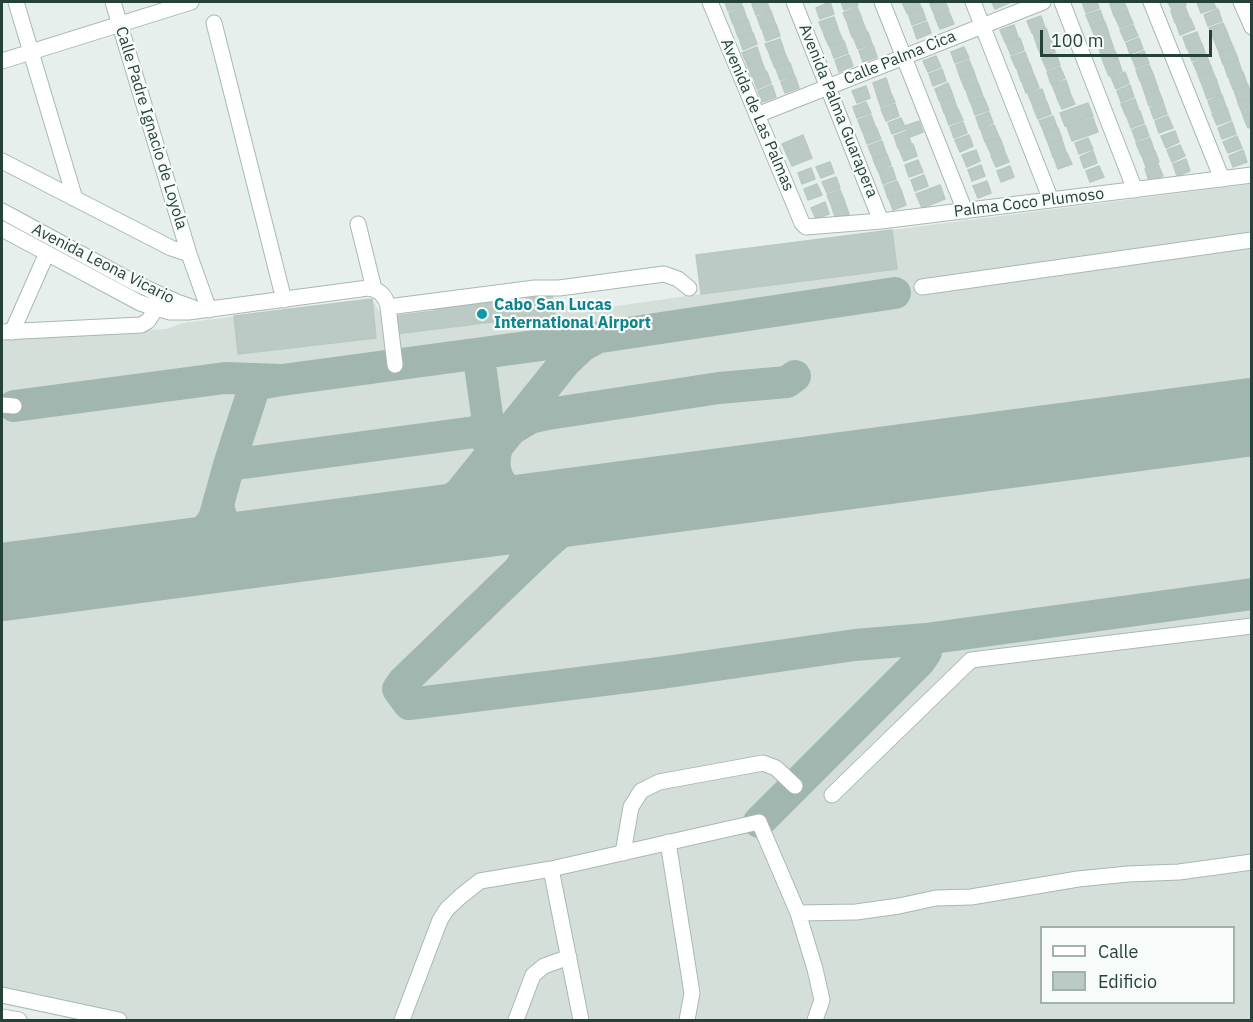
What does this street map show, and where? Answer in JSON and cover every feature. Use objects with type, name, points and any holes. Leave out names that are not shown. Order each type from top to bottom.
[{"type":"street","points":[[16,2],[75,199]]},
{"type":"street","name":"Calle Padre Ignacio de Loyola","points":[[113,2],[208,310]]},
{"type":"street","points":[[2,61],[190,2]]},
{"type":"street","name":"Avenida de Las Palmas","points":[[710,2],[802,223],[806,226]]},
{"type":"street","name":"Avenida Palma Guarapera","points":[[794,2],[881,221]]},
{"type":"street","points":[[882,2],[965,211]]},
{"type":"street","points":[[973,2],[1051,200]]},
{"type":"street","name":"Calle Palma Cica","points":[[758,115],[1043,2]]},
{"type":"street","points":[[1062,2],[1135,190]]},
{"type":"street","points":[[1151,2],[1222,179]]},
{"type":"street","points":[[1241,2],[1251,27]]},
{"type":"street","points":[[214,23],[284,300]]},
{"type":"street","points":[[2,161],[171,248],[189,254]]},
{"type":"street","name":"Palma Coco Plumoso","points":[[806,226],[881,221],[1251,175]]},
{"type":"street","name":"Avenida Leona Vicario","points":[[2,211],[177,313],[374,289]]},
{"type":"street","points":[[358,224],[374,289],[385,298],[388,307],[395,365]]},
{"type":"street","name":"Avenida Leona Vicario","points":[[2,229],[129,298],[160,302]]},
{"type":"street","points":[[922,287],[1251,240]]},
{"type":"street","points":[[46,253],[7,332],[141,325],[148,321],[160,302]]},
{"type":"street","points":[[388,307],[664,274],[678,279],[689,288]]},
{"type":"street","points":[[832,795],[971,660],[1251,626]]},
{"type":"street","points":[[623,853],[631,807],[641,791],[659,782],[763,763],[776,768],[795,786]]},
{"type":"street","points":[[402,1020],[440,920],[447,909],[480,881],[551,869],[759,822],[798,913],[822,1000],[815,1020]]},
{"type":"street","points":[[669,842],[692,993],[687,1020]]},
{"type":"street","points":[[798,913],[856,912],[936,898],[970,897],[1078,879],[1179,872],[1251,862]]},
{"type":"street","points":[[551,869],[581,1020]]},
{"type":"street","points":[[516,1020],[533,975],[544,966],[569,957]]},
{"type":"street","points":[[2,995],[119,1020]]},
{"type":"street","points":[[2,1017],[19,1020]]},
{"type":"shaded area","name":"Cabo San Lucas International Airport","points":[[1251,184],[1251,1020],[78,1020],[2,1004],[2,338],[166,329],[183,323],[372,299],[384,320],[387,336],[500,321],[555,317],[554,307],[578,304],[582,311],[701,294],[696,255]]},
{"type":"building","points":[[725,2],[741,2],[742,6],[728,11]]},
{"type":"building","points":[[767,2],[770,10],[756,15],[752,4]]},
{"type":"building","points":[[830,2],[834,14],[820,19],[816,8]]},
{"type":"building","points":[[841,2],[857,2],[858,5],[844,10]]},
{"type":"building","points":[[902,2],[919,2],[921,8],[907,13]]},
{"type":"building","points":[[945,2],[949,10],[935,16],[930,4]]},
{"type":"building","points":[[992,2],[1008,2],[1009,3],[995,9]]},
{"type":"building","points":[[1082,2],[1097,2],[1099,8],[1086,13]]},
{"type":"building","points":[[1124,2],[1128,11],[1114,16],[1110,4]]},
{"type":"building","points":[[1168,2],[1185,2],[1186,5],[1172,10]]},
{"type":"building","points":[[1197,2],[1213,2],[1216,8],[1201,13]]},
{"type":"building","points":[[1185,6],[1189,17],[1175,23],[1171,11]]},
{"type":"building","points":[[743,7],[747,19],[733,24],[729,13]]},
{"type":"building","points":[[857,7],[862,19],[848,24],[843,13]]},
{"type":"building","points":[[922,8],[926,20],[912,25],[908,13]]},
{"type":"building","points":[[1218,9],[1222,21],[1208,26],[1204,15]]},
{"type":"building","points":[[1100,10],[1104,21],[1091,27],[1086,15]]},
{"type":"building","points":[[771,11],[775,23],[761,28],[757,17]]},
{"type":"building","points":[[949,12],[954,24],[940,29],[935,17]]},
{"type":"building","points":[[1128,12],[1133,23],[1120,28],[1115,17]]},
{"type":"building","points":[[1041,16],[1045,28],[1032,33],[1027,21]]},
{"type":"building","points":[[834,17],[838,28],[824,34],[819,22]]},
{"type":"building","points":[[1190,18],[1195,29],[1180,35],[1176,23]]},
{"type":"building","points":[[748,20],[752,32],[738,37],[734,25]]},
{"type":"building","points":[[862,20],[867,32],[852,37],[848,25]]},
{"type":"building","points":[[927,22],[931,33],[917,39],[913,27]]},
{"type":"building","points":[[1105,22],[1109,34],[1096,39],[1091,27]]},
{"type":"building","points":[[1223,23],[1228,34],[1214,40],[1209,28]]},
{"type":"building","points":[[776,24],[780,36],[766,41],[762,29]]},
{"type":"building","points":[[1014,25],[1018,37],[1005,42],[1000,30]]},
{"type":"building","points":[[1133,25],[1138,36],[1125,41],[1120,30]]},
{"type":"building","points":[[1046,28],[1050,40],[1037,45],[1033,33]]},
{"type":"building","points":[[838,29],[843,41],[829,46],[824,35]]},
{"type":"building","points":[[868,32],[872,44],[858,49],[853,37]]},
{"type":"building","points":[[1197,32],[1201,43],[1187,49],[1183,37]]},
{"type":"building","points":[[753,33],[757,44],[743,50],[739,38]]},
{"type":"building","points":[[1109,35],[1113,46],[1100,51],[1096,40]]},
{"type":"building","points":[[1228,35],[1233,47],[1219,52],[1214,40]]},
{"type":"building","points":[[1020,38],[1024,50],[1011,55],[1006,43]]},
{"type":"building","points":[[1139,38],[1143,49],[1130,54],[1126,43]]},
{"type":"building","points":[[780,39],[784,50],[770,55],[765,44]]},
{"type":"building","points":[[1051,40],[1055,52],[1042,57],[1037,46]]},
{"type":"building","points":[[844,41],[848,53],[834,58],[830,47]]},
{"type":"building","points":[[1202,44],[1206,56],[1192,61],[1188,49]]},
{"type":"building","points":[[873,45],[877,57],[863,62],[859,51]]},
{"type":"building","points":[[757,47],[761,59],[747,64],[742,53]]},
{"type":"building","points":[[964,47],[969,58],[955,63],[951,52]]},
{"type":"building","points":[[1113,47],[1118,58],[1104,64],[1100,52]]},
{"type":"building","points":[[1233,47],[1238,59],[1223,64],[1219,53]]},
{"type":"building","points":[[784,51],[789,63],[775,68],[770,56]]},
{"type":"building","points":[[1144,51],[1149,63],[1136,68],[1131,56]]},
{"type":"building","points":[[1025,52],[1029,63],[1016,68],[1011,57]]},
{"type":"building","points":[[1056,54],[1060,65],[1047,70],[1042,59]]},
{"type":"building","points":[[849,55],[853,66],[839,72],[835,60]]},
{"type":"building","points":[[936,56],[941,67],[928,72],[923,61]]},
{"type":"building","points":[[1207,57],[1212,69],[1198,74],[1193,63]]},
{"type":"building","points":[[1118,59],[1122,71],[1109,76],[1104,64]]},
{"type":"building","points":[[761,60],[766,72],[752,77],[747,65]]},
{"type":"building","points":[[969,60],[974,72],[960,77],[956,65]]},
{"type":"building","points":[[1238,60],[1242,72],[1228,77],[1224,65]]},
{"type":"building","points":[[790,63],[794,75],[780,80],[776,68]]},
{"type":"building","points":[[1030,64],[1034,76],[1021,81],[1017,69]]},
{"type":"building","points":[[1149,65],[1154,76],[1140,81],[1136,70]]},
{"type":"building","points":[[1060,67],[1065,78],[1051,84],[1047,72]]},
{"type":"building","points":[[942,69],[946,81],[933,86],[929,74]]},
{"type":"building","points":[[1212,70],[1217,81],[1203,87],[1198,75]]},
{"type":"building","points":[[767,72],[771,83],[757,89],[753,77]]},
{"type":"building","points":[[974,72],[978,84],[965,89],[960,77]]},
{"type":"building","points":[[1125,72],[1129,83],[1116,89],[1111,77]]},
{"type":"building","points":[[1243,72],[1247,84],[1233,89],[1229,78]]},
{"type":"building","points":[[795,76],[799,88],[785,93],[781,82]]},
{"type":"building","points":[[1035,77],[1039,88],[1026,93],[1022,82]]},
{"type":"building","points":[[1154,77],[1158,88],[1145,94],[1141,82]]},
{"type":"building","points":[[886,78],[890,90],[877,95],[873,83]]},
{"type":"building","points":[[1066,80],[1070,92],[1057,97],[1052,85]]},
{"type":"building","points":[[1217,82],[1221,94],[1207,99],[1203,87]]},
{"type":"building","points":[[948,83],[953,95],[939,100],[935,89]]},
{"type":"building","points":[[772,85],[776,97],[762,102],[758,91]]},
{"type":"building","points":[[979,85],[983,97],[970,102],[966,90]]},
{"type":"building","points":[[1130,85],[1134,97],[1121,102],[1117,91]]},
{"type":"building","points":[[1248,85],[1252,97],[1238,102],[1234,90]]},
{"type":"building","points":[[866,86],[870,98],[857,103],[852,91]]},
{"type":"building","points":[[1042,89],[1046,101],[1033,106],[1028,94]]},
{"type":"building","points":[[1158,89],[1163,101],[1149,106],[1145,94]]},
{"type":"building","points":[[890,91],[895,102],[881,107],[877,96]]},
{"type":"building","points":[[1070,93],[1075,104],[1062,109],[1057,98]]},
{"type":"building","points":[[1222,95],[1226,107],[1212,112],[1208,101]]},
{"type":"building","points":[[953,96],[957,108],[944,113],[940,101]]},
{"type":"building","points":[[984,98],[989,110],[975,115],[971,103]]},
{"type":"building","points":[[1252,98],[1252,111],[1243,115],[1238,103]]},
{"type":"building","points":[[1135,99],[1139,111],[1126,116],[1121,104]]},
{"type":"building","points":[[866,102],[871,113],[857,118],[853,107]]},
{"type":"building","points":[[1047,102],[1051,114],[1038,119],[1033,107]]},
{"type":"building","points":[[1163,102],[1167,114],[1154,119],[1150,108]]},
{"type":"building","points":[[1088,103],[1093,116],[1065,126],[1060,113]]},
{"type":"building","points":[[895,104],[899,116],[886,121],[881,109]]},
{"type":"building","points":[[1227,108],[1231,120],[1217,125],[1212,114]]},
{"type":"building","points":[[958,109],[963,120],[949,125],[945,114]]},
{"type":"building","points":[[1140,111],[1144,123],[1131,128],[1127,117]]},
{"type":"building","points":[[989,112],[993,123],[980,129],[976,117]]},
{"type":"building","points":[[1252,113],[1252,126],[1248,128],[1243,116]]},
{"type":"building","points":[[871,115],[875,126],[862,131],[858,120]]},
{"type":"building","points":[[1053,116],[1057,127],[1044,132],[1039,121]]},
{"type":"building","points":[[1168,116],[1173,128],[1159,133],[1155,121]]},
{"type":"building","points":[[901,118],[906,129],[892,134],[888,123]]},
{"type":"building","points":[[1093,118],[1098,132],[1072,141],[1067,127]]},
{"type":"building","points":[[919,121],[923,132],[910,137],[905,126]]},
{"type":"building","points":[[963,122],[967,133],[954,138],[950,127]]},
{"type":"building","points":[[1232,122],[1236,134],[1222,139],[1218,128]]},
{"type":"building","points":[[994,125],[999,137],[985,142],[981,130]]},
{"type":"building","points":[[1145,125],[1149,136],[1136,141],[1132,130]]},
{"type":"building","points":[[876,127],[881,139],[867,144],[863,132]]},
{"type":"building","points":[[1058,128],[1062,139],[1049,145],[1044,133]]},
{"type":"building","points":[[907,131],[911,143],[898,148],[894,136]]},
{"type":"building","points":[[1175,131],[1179,142],[1166,148],[1161,136]]},
{"type":"building","points":[[803,135],[812,158],[792,166],[782,144]]},
{"type":"building","points":[[969,135],[973,146],[960,152],[955,140]]},
{"type":"building","points":[[1237,136],[1242,148],[1228,153],[1223,142]]},
{"type":"building","points":[[1000,138],[1004,149],[991,154],[986,143]]},
{"type":"building","points":[[1088,138],[1093,149],[1079,154],[1075,143]]},
{"type":"building","points":[[1150,138],[1154,150],[1141,155],[1136,143]]},
{"type":"building","points":[[1062,140],[1066,152],[1053,157],[1049,145]]},
{"type":"building","points":[[882,141],[886,153],[873,158],[868,146]]},
{"type":"building","points":[[913,144],[917,156],[904,161],[899,149]]},
{"type":"building","points":[[1180,145],[1185,156],[1172,162],[1167,150]]},
{"type":"building","points":[[976,150],[980,161],[967,167],[962,155]]},
{"type":"building","points":[[1004,150],[1009,162],[996,167],[991,156]]},
{"type":"building","points":[[1243,150],[1247,162],[1233,167],[1229,156]]},
{"type":"building","points":[[1093,151],[1097,163],[1084,168],[1080,157]]},
{"type":"building","points":[[1155,151],[1159,162],[1146,167],[1142,156]]},
{"type":"building","points":[[1067,153],[1072,164],[1058,169],[1054,158]]},
{"type":"building","points":[[887,154],[891,165],[878,171],[873,159]]},
{"type":"building","points":[[1186,159],[1190,171],[1177,176],[1173,164]]},
{"type":"building","points":[[918,160],[923,172],[909,177],[905,165]]},
{"type":"building","points":[[830,162],[834,173],[821,178],[816,167]]},
{"type":"building","points":[[1158,164],[1163,176],[1149,181],[1145,169]]},
{"type":"building","points":[[981,165],[985,176],[972,181],[968,170]]},
{"type":"building","points":[[1010,166],[1014,177],[1001,182],[997,171]]},
{"type":"building","points":[[1099,166],[1104,177],[1090,182],[1086,171]]},
{"type":"building","points":[[892,167],[896,179],[883,184],[879,172]]},
{"type":"building","points":[[811,168],[815,179],[802,184],[798,173]]},
{"type":"building","points":[[924,175],[928,186],[915,191],[911,180]]},
{"type":"building","points":[[836,177],[840,188],[827,193],[822,182]]},
{"type":"building","points":[[897,181],[902,192],[888,198],[884,186]]},
{"type":"building","points":[[987,181],[991,193],[978,198],[973,186]]},
{"type":"building","points":[[817,184],[822,195],[808,200],[804,189]]},
{"type":"building","points":[[940,185],[945,199],[922,208],[916,194]]},
{"type":"building","points":[[840,190],[845,202],[832,207],[827,195]]},
{"type":"building","points":[[902,193],[906,205],[893,210],[889,199]]},
{"type":"building","points":[[825,202],[829,214],[816,219],[811,208]]},
{"type":"building","points":[[845,203],[849,214],[836,219],[832,208]]},
{"type":"building","points":[[892,230],[897,269],[701,294],[696,255]]},
{"type":"building","name":"Cabo San Lucas International Airport","points":[[552,295],[555,317],[501,325],[500,321],[396,334],[394,316],[434,311],[434,307],[498,299],[499,305],[527,304],[526,298]]},
{"type":"building","points":[[372,299],[376,338],[238,354],[234,316]]},
{"type":"taxiway","points":[[14,406],[225,378],[282,380],[601,337],[895,293]]},
{"type":"taxiway","points":[[392,530],[431,515],[460,493],[566,361],[582,346],[595,339]]},
{"type":"taxiway","points":[[468,355],[476,359],[480,365],[491,444]]},
{"type":"taxiway","points":[[510,430],[530,418],[548,414],[719,388],[787,382],[795,376]]},
{"type":"taxiway","points":[[166,560],[199,539],[214,519],[253,391],[259,384],[281,380]]},
{"type":"taxiway","points":[[229,465],[475,432],[485,436],[493,452]]},
{"type":"taxiway","points":[[498,445],[495,457],[498,477],[503,486],[519,498],[542,501],[640,487],[664,494]]},
{"type":"taxiway","points":[[518,571],[575,520],[616,500]]},
{"type":"taxiway","points":[[218,505],[226,526],[238,538],[255,543],[276,545]]},
{"type":"taxiway","points":[[483,518],[504,521],[514,526],[523,537],[525,558],[518,571],[403,682],[398,689],[409,704],[660,673],[855,645],[926,639],[926,652],[919,662],[759,822]]},
{"type":"taxiway","points":[[926,639],[1252,594]]},
{"type":"runway","points":[[2,582],[1252,417]]},
{"type":"place","name":"Cabo San Lucas International Airport","points":[[482,314]]}]
